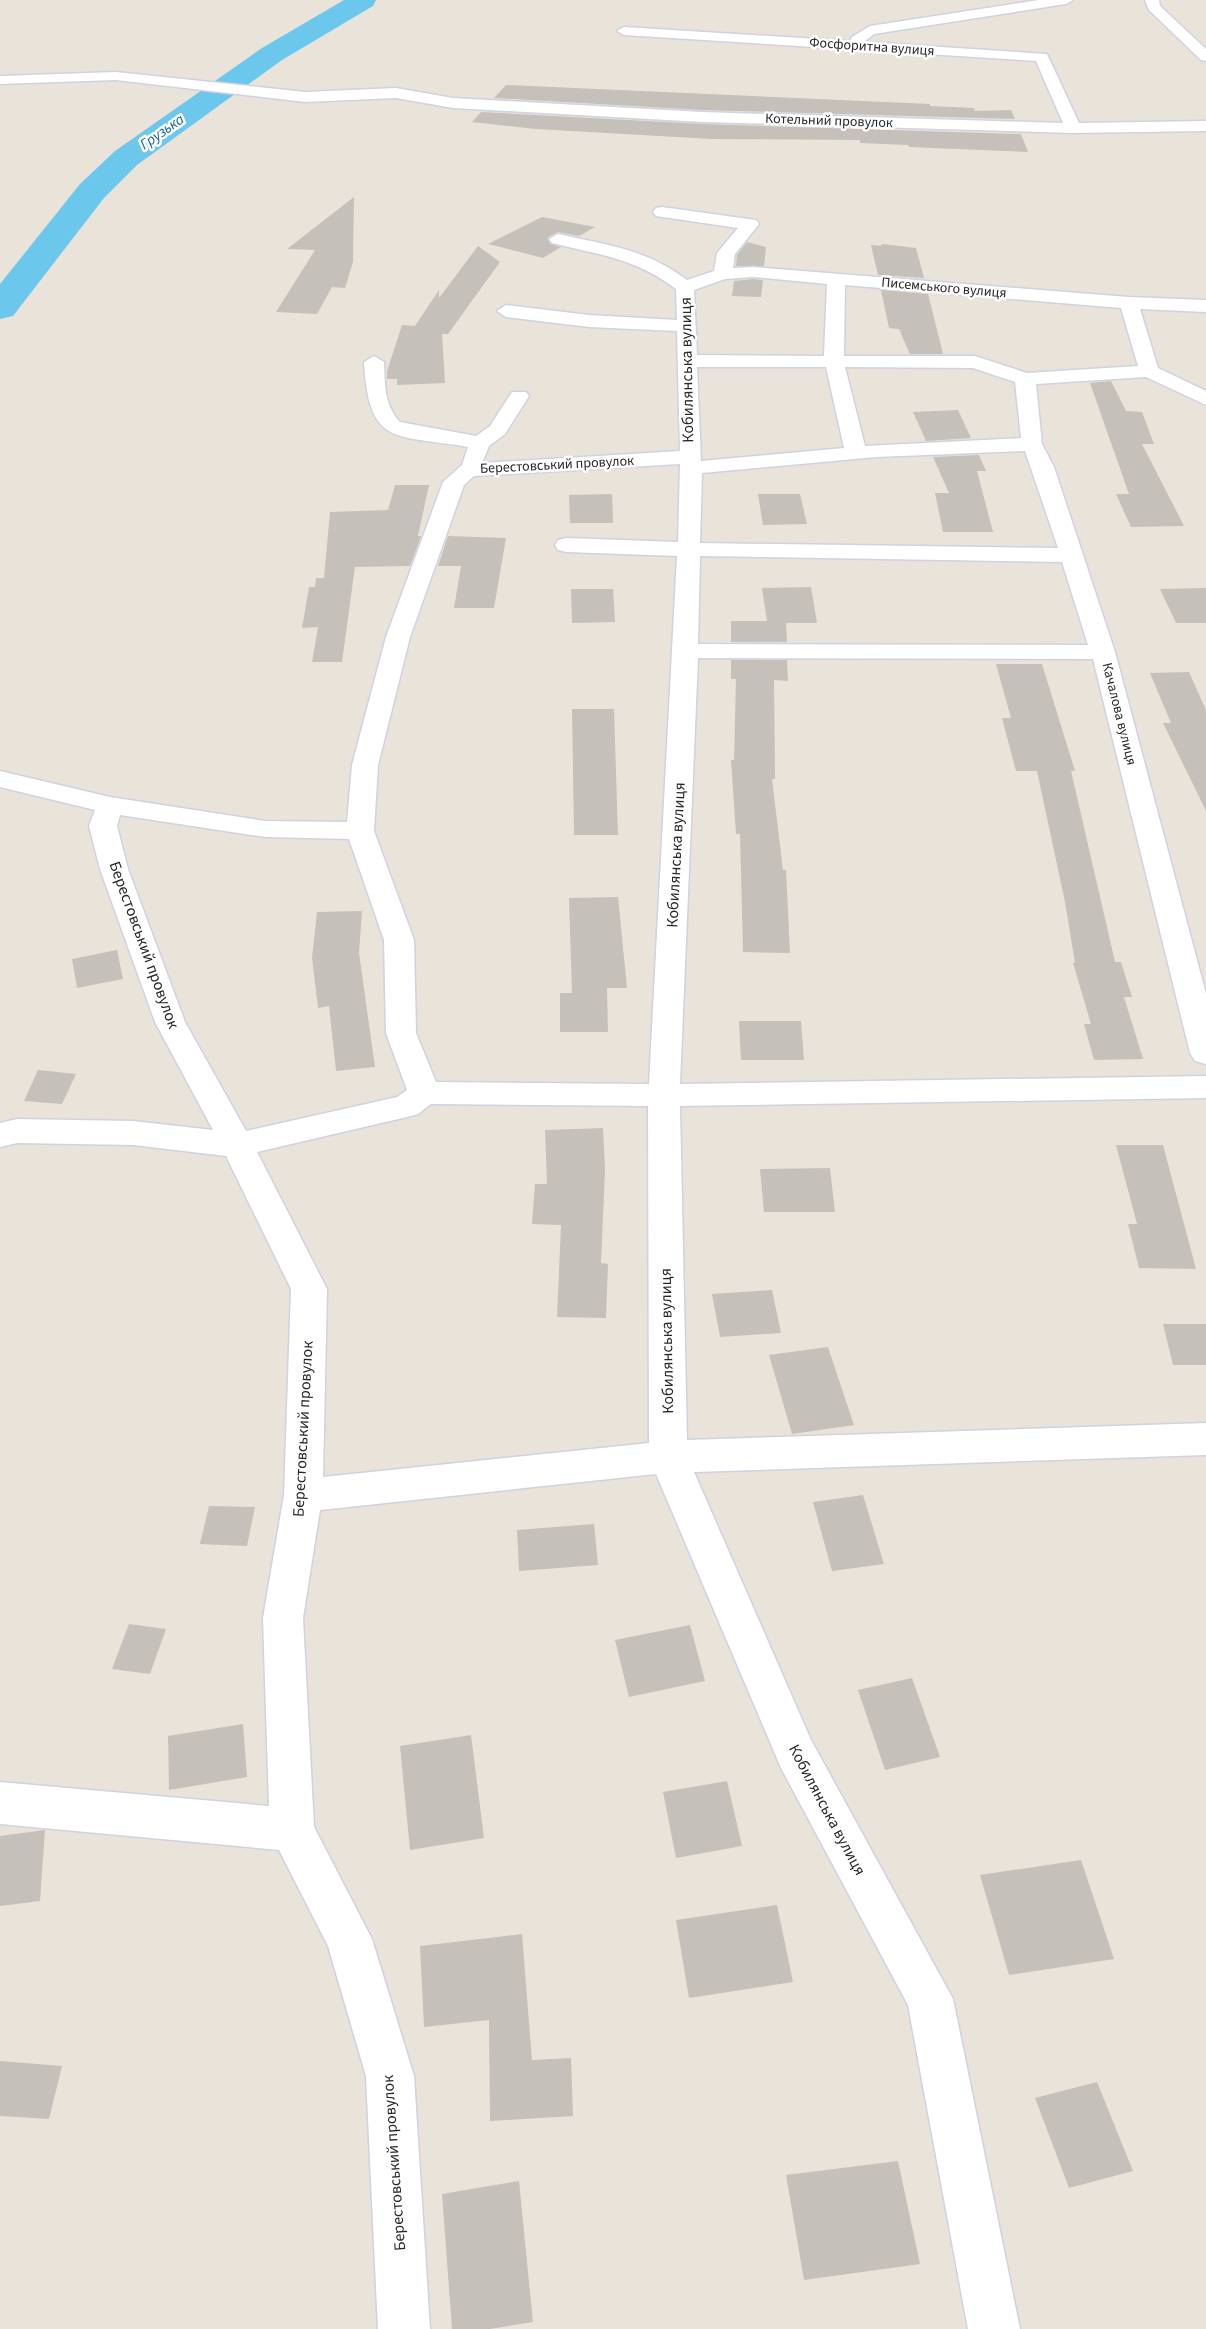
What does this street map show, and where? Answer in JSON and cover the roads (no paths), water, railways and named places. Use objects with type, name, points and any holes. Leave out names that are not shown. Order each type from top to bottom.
[{"type":"street","points":[[851,45],[870,30],[1066,0]]},
{"type":"street","points":[[1152,0],[1154,7],[1206,57]]},
{"type":"street","points":[[1025,20],[1038,3]]},
{"type":"street","name":"Фосфоритна вулиця","points":[[624,31],[1042,57]]},
{"type":"street","points":[[1031,43],[1042,57],[1073,128]]},
{"type":"street","name":"Котельний провулок","points":[[0,80],[27,81],[85,75],[305,97],[396,93],[453,103],[702,117],[1073,128],[1206,126]]},
{"type":"street","points":[[662,212],[750,224],[726,253],[723,274]]},
{"type":"street","points":[[558,239],[624,254],[658,267],[685,287]]},
{"type":"street","name":"Писемського вулиця","points":[[685,287],[723,274],[753,272],[1129,303],[1206,306]]},
{"type":"street","points":[[836,279],[834,361],[856,453]]},
{"type":"street","name":"Кобилянська вулиця","points":[[685,287],[690,462],[686,651],[664,1095],[668,1457],[796,1754],[930,1999],[994,2329]]},
{"type":"street","points":[[1129,303],[1149,371]]},
{"type":"street","points":[[506,311],[590,321],[687,326]]},
{"type":"street","points":[[688,361],[975,362],[1025,379],[1149,371],[1206,399]]},
{"type":"street","points":[[374,362],[379,406],[382,415],[393,427],[480,444]]},
{"type":"street","name":"Качалова вулиця","points":[[1025,379],[1032,444],[1043,467],[1103,652],[1206,1053]]},
{"type":"street","points":[[468,470],[480,444],[498,430],[519,396]]},
{"type":"street","name":"Берестовський провулок","points":[[424,1093],[401,1032],[399,940],[360,831],[365,765],[398,637],[454,482],[468,470],[690,462],[1032,444]]},
{"type":"street","points":[[566,545],[687,550],[1071,555]]},
{"type":"street","points":[[686,651],[1103,652]]},
{"type":"street","points":[[0,779],[110,805],[265,830],[360,831]]},
{"type":"street","name":"Берестовський провулок","points":[[110,805],[103,826],[114,869],[170,1022],[237,1144],[309,1289],[303,1495],[283,1618],[292,1830],[349,1939],[390,2076],[404,2329]]},
{"type":"street","points":[[0,1135],[17,1131],[133,1133],[237,1144],[407,1106],[424,1093],[664,1095],[1206,1087]]},
{"type":"street","points":[[303,1495],[668,1457],[1206,1439]]},
{"type":"street","points":[[0,1803],[292,1830]]},
{"type":"waterway","name":"Грузька","points":[[0,308],[92,191],[126,158],[272,54],[363,0]]}]
